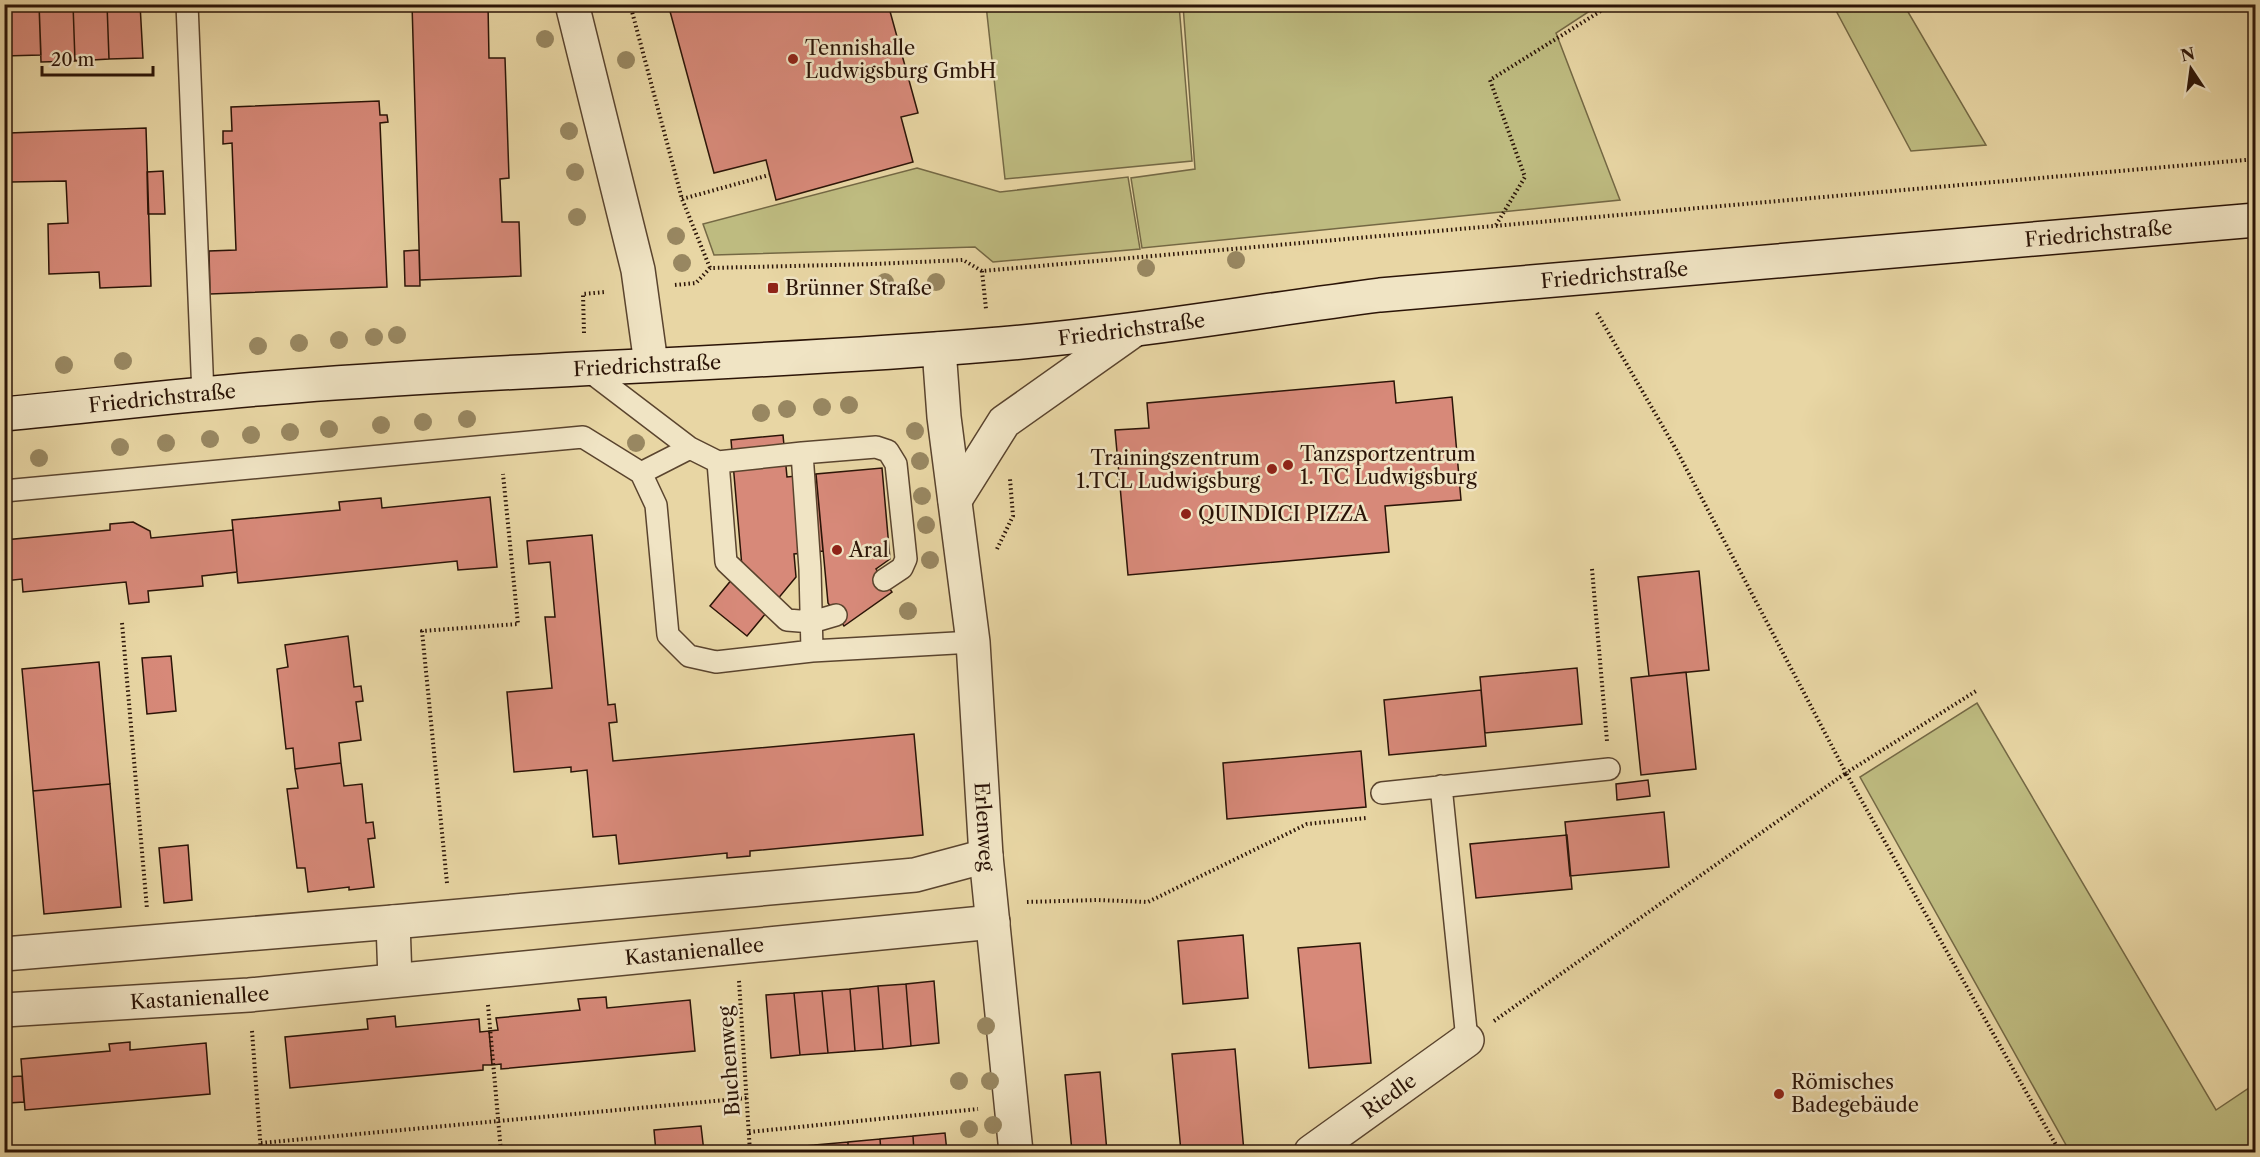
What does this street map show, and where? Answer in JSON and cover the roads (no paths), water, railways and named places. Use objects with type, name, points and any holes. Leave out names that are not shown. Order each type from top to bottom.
[{"type":"street","points":[[572,4],[638,270],[651,364]]},
{"type":"street","name":"Friedrichstraße","points":[[4,414],[294,386],[651,364],[850,356],[939,349],[1134,330],[1380,295],[2256,220]]},
{"type":"street","points":[[955,500],[1004,422],[1134,330]]},
{"type":"street","name":"Erlenweg","points":[[939,349],[944,417],[973,642],[986,856],[1017,1152]]},
{"type":"street","points":[[4,954],[915,875],[986,856]]},
{"type":"street","points":[[393,922],[395,980]]},
{"type":"street","name":"Kastanienallee","points":[[4,1010],[249,995],[993,922]]},
{"type":"street","name":"Riedle","points":[[1311,1152],[1467,1040]]},
{"type":"lane","points":[[187,4],[203,395]]},
{"type":"lane","points":[[585,368],[690,448],[718,462],[876,447],[888,451],[896,464],[906,559],[902,568],[884,580]]},
{"type":"lane","points":[[4,491],[583,437],[641,473],[656,505],[668,635],[689,656],[716,662],[812,651],[973,642]]},
{"type":"lane","points":[[641,473],[690,448]]},
{"type":"lane","points":[[802,453],[810,569],[812,651]]},
{"type":"lane","points":[[718,462],[726,562],[787,620],[812,622],[836,615]]},
{"type":"lane","points":[[1382,793],[1609,769]]},
{"type":"lane","points":[[1442,786],[1467,1040]]},
{"type":"place","name":"Tennishalle Ludwigsburg GmbH","points":[[793,59]]},
{"type":"place","name":"Brünner Straße","points":[[773,288]]},
{"type":"place","name":"Tanzsportzentrum 1. TC Ludwigsburg","points":[[1288,465]]},
{"type":"place","name":"Trainingszentrum 1.TCL Ludwigsburg","points":[[1272,469]]},
{"type":"place","name":"QUINDICI PIZZA","points":[[1186,514]]},
{"type":"place","name":"Aral","points":[[837,550]]},
{"type":"place","name":"Römisches Badegebäude","points":[[1779,1094]]}]
